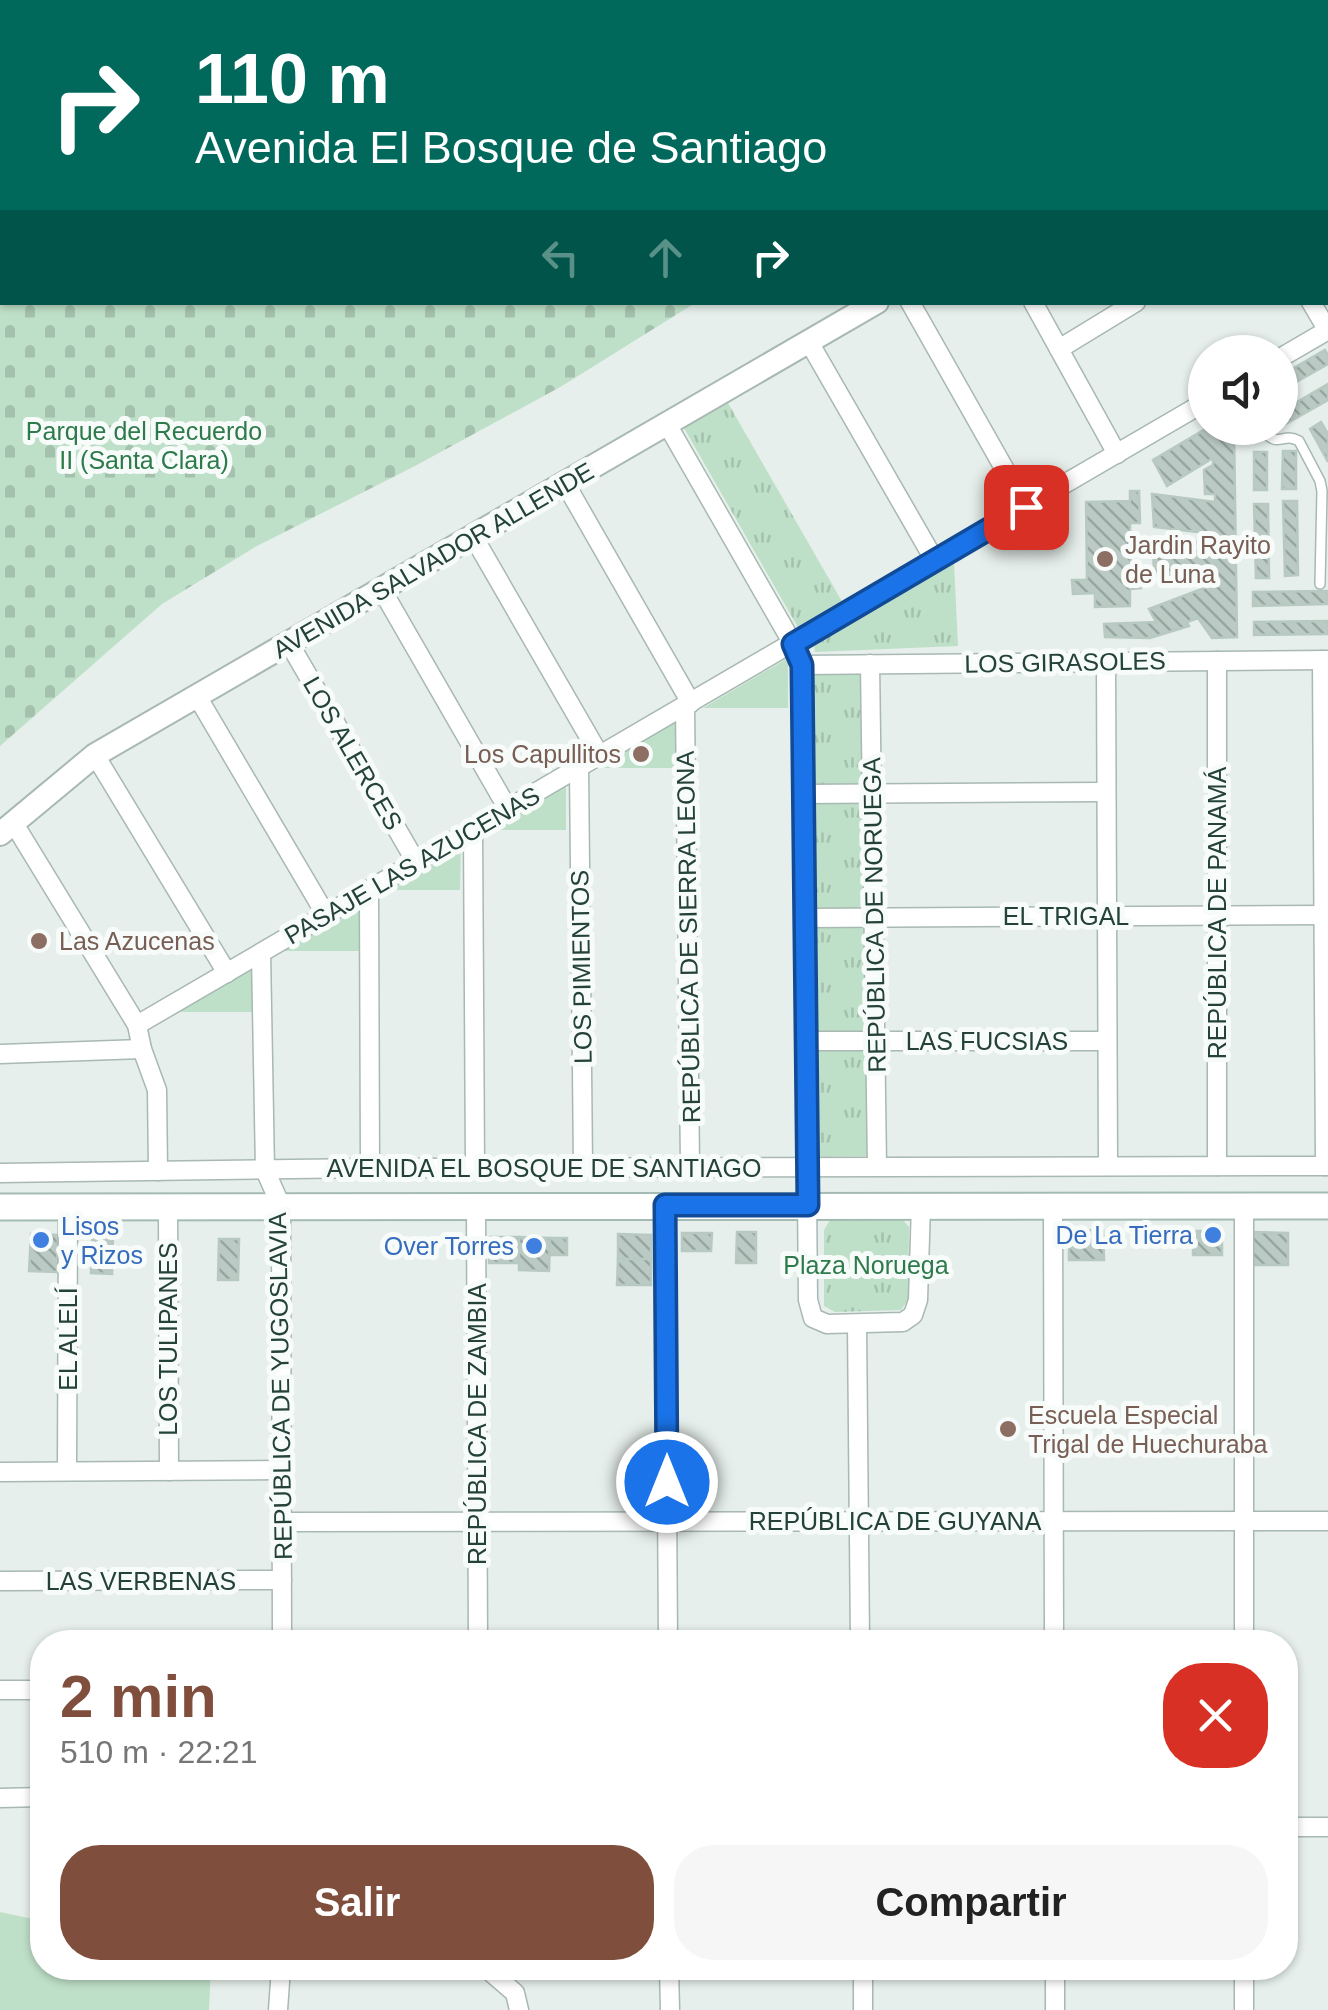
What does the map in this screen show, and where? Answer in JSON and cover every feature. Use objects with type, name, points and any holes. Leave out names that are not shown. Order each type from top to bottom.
[{"type":"main road","name":"AVENIDA EL BOSQUE DE SANTIAGO","points":[[0,1206],[1328,1206]]},
{"type":"street","name":"AVENIDA SALVADOR ALLENDE","points":[[7,828],[95,755],[873,305]]},
{"type":"street","points":[[912,305],[1026,507]]},
{"type":"street","points":[[1035,305],[1117,454]]},
{"type":"street","points":[[1059,349],[1131,305]]},
{"type":"street","points":[[1298,348],[1328,331],[1313,305]]},
{"type":"street","points":[[809,342],[935,562]]},
{"type":"street","name":"PASAJE LAS AZUCENAS","points":[[137,1025],[1188,412]]},
{"type":"street","points":[[667,424],[802,665],[808,1300],[810,1313],[821,1324],[909,1320],[918,1300],[921,1205]]},
{"type":"street","name":"REPÚBLICA DE SIERRA LEONA","points":[[565,483],[688,704],[690,1167]]},
{"type":"street","points":[[473,536],[600,756]]},
{"type":"street","points":[[382,590],[508,810]]},
{"type":"street","name":"LOS ALERCES","points":[[289,643],[416,862]]},
{"type":"street","points":[[1325,660],[1327,1166]]},
{"type":"street","name":"LOS GIRASOLES","points":[[802,665],[1325,660]]},
{"type":"street","name":"REPÚBLICA DE PANAMÁ","points":[[1217,1166],[1218,661]]},
{"type":"street","points":[[1106,662],[1108,1166]]},
{"type":"street","name":"REPÚBLICA DE NORUEGA","points":[[870,664],[877,1166]]},
{"type":"street","points":[[197,696],[326,915]]},
{"type":"street","points":[[95,755],[226,973]]},
{"type":"street","name":"LOS PIMIENTOS","points":[[579,768],[583,1167]]},
{"type":"street","points":[[804,794],[1105,792]]},
{"type":"street","points":[[7,828],[137,1025],[157,1090],[158,1171]]},
{"type":"street","points":[[473,830],[476,1167]]},
{"type":"street","points":[[369,890],[370,1168]]},
{"type":"street","name":"EL TRIGAL","points":[[804,918],[1326,915]]},
{"type":"street","name":"REPÚBLICA DE YUGOSLAVIA","points":[[261,953],[265,1170],[281,1206],[282,1630]]},
{"type":"street","name":"LAS FUCSIAS","points":[[806,1040],[1107,1041]]},
{"type":"street","points":[[0,1054],[142,1049]]},
{"type":"street","name":"AVENIDA EL BOSQUE DE SANTIAGO","points":[[0,1173],[476,1167],[1327,1166]]},
{"type":"street","name":"REPÚBLICA DE ZAMBIA","points":[[476,1205],[478,1630]]},
{"type":"street","points":[[665,1205],[668,1630]]},
{"type":"street","points":[[1053,1205],[1054,1630]]},
{"type":"street","name":"EL ALELÍ","points":[[67,1471],[68,1206]]},
{"type":"street","name":"LOS TULIPANES","points":[[168,1206],[169,1471]]},
{"type":"street","points":[[1244,1206],[1244,1630]]},
{"type":"street","points":[[858,1324],[860,1630]]},
{"type":"street","points":[[0,1472],[282,1470]]},
{"type":"street","name":"REPÚBLICA DE GUYANA","points":[[282,1522],[1328,1521]]},
{"type":"street","name":"LAS VERBENAS","points":[[0,1581],[282,1580]]},
{"type":"street","points":[[0,1690],[30,1690]]},
{"type":"street","points":[[0,1798],[30,1797]]},
{"type":"street","points":[[1298,1828],[1328,1827]]},
{"type":"street","points":[[278,2010],[279,1980]]},
{"type":"street","points":[[500,1980],[515,1993],[518,2010]]},
{"type":"street","points":[[669,1980],[670,2010]]},
{"type":"street","points":[[863,1980],[863,2010]]},
{"type":"street","points":[[1055,1980],[1055,2010]]},
{"type":"street","points":[[1244,1980],[1244,2010]]},
{"type":"lane","points":[[1298,440],[1322,491],[1320,584]]},
{"type":"green space","name":"Parque del Recuerdo II (Santa Clara)","points":[[0,305],[692,305],[562,386],[257,546],[162,604],[0,746]]},
{"type":"green space","points":[[728,403],[844,605],[800,631],[684,428]]},
{"type":"green space","points":[[954,563],[958,646],[815,652],[814,644]]},
{"type":"green space","points":[[788,658],[788,708],[703,708]]},
{"type":"green space","points":[[806,670],[866,671],[872,1156],[813,1157]]},
{"type":"green space","points":[[676,718],[676,768],[591,768]]},
{"type":"green space","points":[[566,780],[566,830],[482,830]]},
{"type":"green space","points":[[461,841],[460,890],[376,890]]},
{"type":"green space","points":[[361,901],[361,951],[277,951]]},
{"type":"green space","points":[[254,962],[254,1012],[170,1012]]},
{"type":"green space","name":"Plaza Noruega","points":[[902,1219],[909,1227],[908,1300],[901,1310],[835,1312],[824,1306],[824,1230],[830,1220]]},
{"type":"green space","points":[[0,1912],[30,1918],[30,1980],[210,1980],[209,2010],[0,2010]]},
{"type":"building","points":[[1325,350],[1328,355],[1328,364],[1298,381],[1298,366]]},
{"type":"building","points":[[1328,384],[1328,400],[1298,417],[1298,402]]},
{"type":"building","points":[[1321,422],[1328,434],[1328,462],[1310,429]]},
{"type":"building","points":[[1188,439],[1188,445],[1234,445],[1237,637],[1212,638],[1198,618],[1187,622],[1189,626],[1150,638],[1105,637],[1104,624],[1156,622],[1149,609],[1215,584],[1215,575],[1154,575],[1153,544],[1215,541],[1214,534],[1154,527],[1152,494],[1215,502],[1215,494],[1205,494],[1204,470],[1213,465],[1213,458],[1167,486],[1153,460]]},
{"type":"building","points":[[1283,451],[1296,451],[1296,489],[1282,489]]},
{"type":"building","points":[[1254,452],[1267,452],[1267,490],[1254,490]]},
{"type":"building","points":[[1130,491],[1139,491],[1140,523],[1130,523],[1131,572],[1141,572],[1141,588],[1130,589],[1130,606],[1095,607],[1095,593],[1073,594],[1072,580],[1087,580],[1086,502],[1130,501]]},
{"type":"building","points":[[1283,501],[1297,501],[1298,575],[1285,576]]},
{"type":"building","points":[[1254,504],[1268,504],[1269,578],[1256,578]]},
{"type":"building","points":[[1327,591],[1327,604],[1253,606],[1253,592]]},
{"type":"building","points":[[1328,621],[1328,634],[1254,635],[1254,622]]},
{"type":"building","points":[[1069,1229],[1103,1231],[1104,1260],[1069,1260]]},
{"type":"building","points":[[1193,1231],[1222,1231],[1222,1255],[1193,1255]]},
{"type":"building","points":[[737,1232],[756,1232],[756,1263],[736,1263]]},
{"type":"building","points":[[1253,1232],[1288,1233],[1288,1265],[1252,1265]]},
{"type":"building","points":[[682,1233],[712,1233],[711,1251],[682,1251]]},
{"type":"building","points":[[31,1234],[58,1235],[57,1272],[29,1271]]},
{"type":"building","points":[[618,1234],[651,1235],[651,1259],[618,1259]]},
{"type":"building","points":[[92,1235],[113,1235],[112,1274],[91,1273]]},
{"type":"building","points":[[490,1237],[519,1237],[519,1263],[489,1263]]},
{"type":"building","name":"Over Torres","points":[[519,1237],[550,1238],[549,1271],[519,1270]]},
{"type":"building","points":[[550,1238],[567,1238],[567,1255],[550,1255]]},
{"type":"building","points":[[219,1239],[239,1239],[238,1280],[218,1280]]},
{"type":"building","points":[[618,1259],[651,1259],[651,1285],[617,1285]]},
{"type":"place","name":"Jardin Rayito de Luna","points":[[1105,559]]},
{"type":"place","name":"Los Capullitos","points":[[641,754]]},
{"type":"place","name":"Las Azucenas","points":[[39,941]]},
{"type":"place","name":"De La Tierra","points":[[1213,1235]]},
{"type":"place","name":"Lisos y Rizos","points":[[41,1240]]},
{"type":"place","name":"Over Torres","points":[[534,1246]]},
{"type":"place","name":"Escuela Especial Trigal de Huechuraba","points":[[1008,1429]]},
{"type":"route","points":[[667,1482],[665,1205],[808,1205],[802,665],[793,644],[1026,507]]}]
